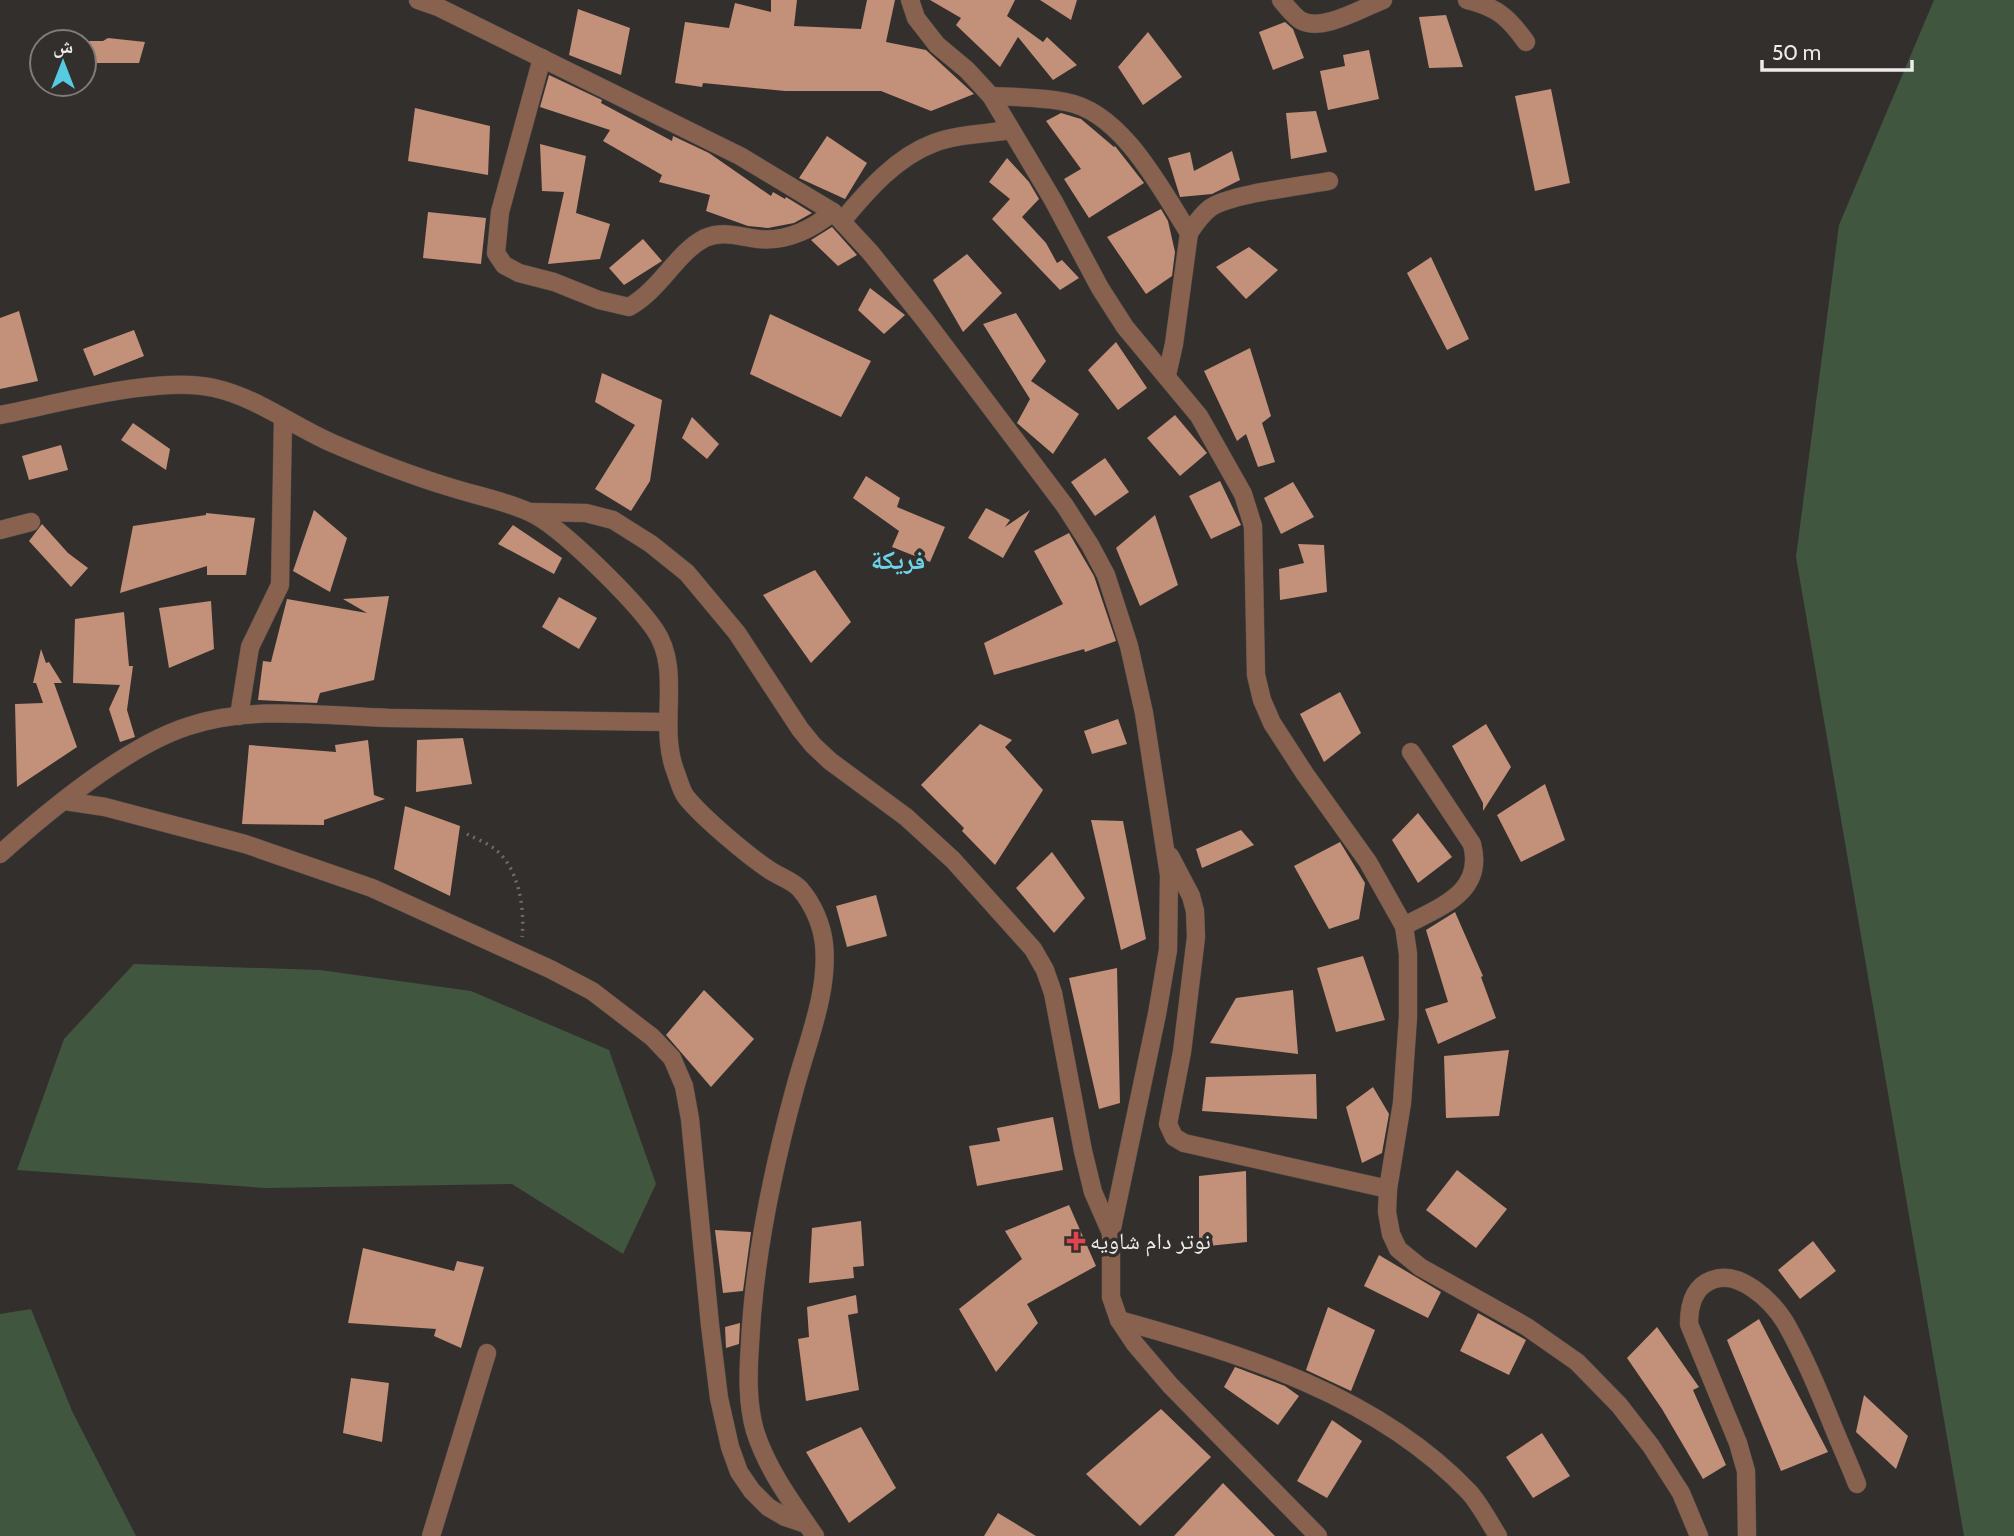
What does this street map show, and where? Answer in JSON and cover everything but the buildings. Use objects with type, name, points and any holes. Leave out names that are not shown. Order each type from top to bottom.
[{"type":"street","points":[[418,0],[740,156],[838,217],[870,251],[924,319],[1065,506],[1106,575],[1129,646],[1144,713],[1169,875],[1168,950],[1111,1233],[1111,1297],[1119,1320],[1135,1344],[1170,1385],[1318,1536]]},
{"type":"street","points":[[910,0],[916,19],[937,45],[991,96],[1053,200],[1100,288],[1119,317],[1199,416],[1243,494],[1253,526],[1256,675],[1262,700],[1272,723],[1368,862],[1404,926],[1408,954],[1408,1017],[1402,1103],[1388,1189],[1387,1212],[1391,1234],[1398,1249],[1420,1267],[1527,1327],[1577,1362],[1619,1405],[1651,1446],[1681,1493],[1699,1536]]},
{"type":"street","points":[[1281,0],[1300,20],[1316,24],[1342,18],[1383,0]]},
{"type":"street","points":[[1467,0],[1481,3],[1510,19],[1526,42]]},
{"type":"street","points":[[542,58],[500,212],[496,253],[504,265],[519,273],[554,282],[599,300],[629,307],[643,299],[687,250],[706,238],[729,233],[759,239],[786,238],[838,217],[893,168],[915,153],[944,141],[1010,130]]},
{"type":"street","points":[[991,96],[1068,102],[1082,106],[1110,125],[1152,173],[1189,233]]},
{"type":"street","points":[[1167,375],[1174,344],[1189,233],[1199,218],[1212,206],[1230,199],[1329,181]]},
{"type":"street","points":[[0,415],[132,390],[188,385],[215,388],[247,399],[328,441],[382,464],[531,512],[586,513],[613,520],[650,544],[687,573],[737,633],[813,745],[830,761],[906,817],[953,860],[1033,949],[1045,970],[1053,993],[1088,1172],[1093,1192],[1111,1233]]},
{"type":"street","points":[[239,716],[250,647],[280,584],[283,419]]},
{"type":"street","points":[[531,512],[578,549],[657,633],[666,655],[670,681],[666,722],[669,757],[684,794],[725,834],[769,870],[798,886],[813,908],[819,923],[824,944],[824,962],[817,1009],[766,1208],[751,1318],[748,1382],[755,1430],[779,1483],[811,1530]]},
{"type":"street","points":[[0,530],[31,523]]},
{"type":"street","points":[[0,854],[65,801],[152,741],[187,726],[215,719],[273,713],[388,718],[666,722]]},
{"type":"street","points":[[1404,926],[1460,895],[1473,875],[1476,860],[1472,844],[1411,751]]},
{"type":"street","points":[[65,801],[105,807],[191,829],[292,859],[372,888],[592,991],[652,1037],[672,1058],[684,1086],[691,1119],[711,1335],[719,1398],[730,1447],[739,1472],[752,1491],[768,1507],[811,1530]]},
{"type":"street","points":[[1166,848],[1191,896],[1195,911],[1196,937],[1169,1130],[1184,1143],[1388,1189]]},
{"type":"street","points":[[1746,1536],[1746,1471],[1738,1443],[1689,1324],[1689,1305],[1698,1289],[1712,1280],[1727,1278],[1751,1285],[1784,1321],[1828,1414],[1857,1484]]},
{"type":"street","points":[[1119,1320],[1220,1348],[1273,1368],[1371,1414],[1432,1457],[1471,1494],[1498,1536]]},
{"type":"street","points":[[431,1536],[487,1353]]},
{"type":"path","points":[[467,834],[496,850],[513,872],[523,927],[520,955]]},
{"type":"green space","points":[[1934,0],[2014,0],[2014,1536],[1964,1536],[1796,557],[1839,225]]},
{"type":"green space","points":[[134,964],[320,970],[471,991],[609,1050],[656,1184],[623,1254],[512,1184],[266,1188],[17,1170],[64,1039]]},
{"type":"green space","points":[[31,1309],[72,1411],[136,1536],[0,1536],[0,1314]]},
{"type":"place","name":"نوتر دام شاويه","points":[[1076,1241]]},
{"type":"district","name":"فريكة","points":[[898,560]]}]
